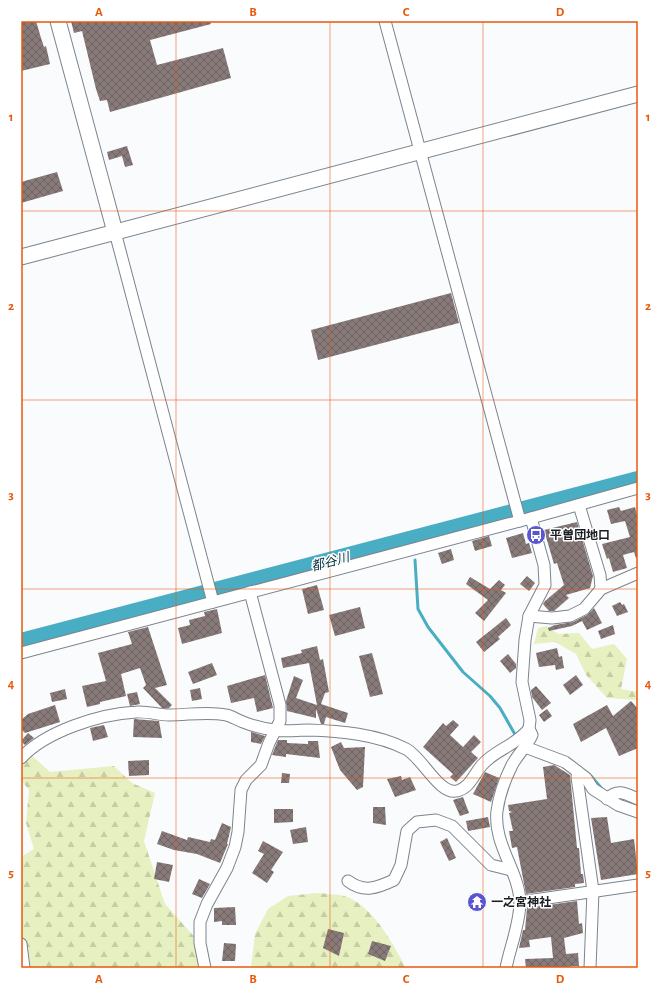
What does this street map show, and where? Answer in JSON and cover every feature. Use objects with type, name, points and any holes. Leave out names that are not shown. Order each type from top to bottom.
[{"type":"street","points":[[58,21],[212,596]]},
{"type":"street","points":[[385,21],[518,515]]},
{"type":"street","points":[[21,257],[638,94]]},
{"type":"street","points":[[21,653],[212,596],[250,592],[518,515],[531,518],[638,488]]},
{"type":"street","points":[[578,505],[600,575],[601,589]]},
{"type":"street","points":[[506,968],[518,921],[520,902],[511,870],[498,836],[497,813],[501,793],[512,765],[532,735],[529,729],[530,720],[522,682],[525,640],[529,616],[545,585],[544,565],[531,518]]},
{"type":"street","points":[[529,616],[552,618],[570,616],[584,608],[601,589],[638,573]]},
{"type":"street","points":[[205,968],[200,943],[200,922],[207,904],[227,868],[235,847],[238,832],[241,790],[246,780],[262,765],[269,743],[280,721],[280,705],[250,592]]},
{"type":"street","points":[[21,758],[46,738],[75,725],[136,712],[169,716],[215,713],[228,715],[243,722],[276,731],[351,733],[397,745],[416,756],[442,787],[454,791],[467,786],[481,766],[494,754],[513,744],[529,729]]},
{"type":"street","points":[[525,747],[565,762],[586,778],[593,789],[638,812]]},
{"type":"street","points":[[578,772],[577,777],[593,891],[590,968]]},
{"type":"street","points":[[610,797],[625,793],[638,799]]},
{"type":"street","points":[[348,881],[358,888],[378,888],[394,880],[401,865],[407,830],[417,822],[436,820],[452,826],[467,843],[491,865],[511,870]]},
{"type":"street","points":[[520,902],[638,885]]},
{"type":"street","points":[[21,944],[24,968]]},
{"type":"green space","points":[[547,626],[558,634],[579,633],[592,649],[614,644],[627,659],[621,689],[638,692],[638,700],[607,698],[586,675],[576,654],[555,642],[534,644],[538,628]]},
{"type":"green space","points":[[30,754],[50,772],[114,766],[132,783],[155,793],[144,841],[165,904],[200,943],[205,968],[21,968],[21,857],[34,849],[26,823],[29,790],[21,780],[21,765]]},
{"type":"green space","points":[[317,893],[344,896],[354,900],[364,907],[381,926],[406,968],[251,968],[255,934],[268,909],[288,896]]},
{"type":"building","points":[[21,21],[36,21],[44,47],[46,46],[50,64],[21,71]]},
{"type":"building","points":[[71,21],[210,21],[211,24],[150,40],[157,65],[223,48],[231,78],[110,112],[107,100],[100,101],[82,31],[74,33]]},
{"type":"building","points":[[127,146],[133,165],[125,167],[122,156],[109,160],[107,152]]},
{"type":"building","points":[[57,172],[63,191],[21,203],[21,182]]},
{"type":"building","points":[[451,293],[459,323],[318,360],[311,330]]},
{"type":"building","points":[[619,507],[621,511],[635,507],[638,519],[638,557],[636,558],[634,552],[623,555],[627,568],[613,572],[609,558],[607,559],[602,544],[630,537],[625,521],[611,524],[607,510]]},
{"type":"building","points":[[577,522],[593,576],[590,588],[566,595],[569,598],[554,611],[549,611],[543,604],[564,585],[557,563],[554,564],[544,530]]},
{"type":"building","points":[[523,533],[526,544],[529,543],[532,553],[512,558],[506,538]]},
{"type":"building","points":[[489,536],[492,546],[475,551],[472,541]]},
{"type":"building","points":[[451,549],[454,560],[442,564],[438,553]]},
{"type":"building","points":[[527,576],[535,583],[529,591],[520,584]]},
{"type":"building","points":[[470,577],[490,589],[499,580],[505,585],[501,590],[506,593],[484,621],[475,613],[488,600],[466,584]]},
{"type":"building","points":[[317,585],[324,610],[308,614],[302,589]]},
{"type":"building","points":[[620,602],[622,605],[624,604],[628,612],[617,616],[612,606]]},
{"type":"building","points":[[360,607],[365,628],[335,636],[329,615]]},
{"type":"building","points":[[594,608],[602,623],[587,630],[582,621],[572,626],[549,631],[548,628],[555,625],[573,622],[587,615]]},
{"type":"building","points":[[217,609],[222,633],[182,644],[178,628],[190,625],[189,620],[205,616],[204,612]]},
{"type":"building","points":[[506,618],[511,625],[498,637],[500,639],[484,652],[476,642]]},
{"type":"building","points":[[613,625],[615,634],[601,639],[598,631]]},
{"type":"building","points":[[148,627],[167,685],[155,688],[172,705],[169,708],[162,708],[143,688],[146,685],[140,668],[121,674],[126,696],[100,702],[100,704],[87,707],[82,686],[106,681],[98,653],[132,644],[128,632]]},
{"type":"building","points":[[317,646],[320,660],[323,659],[329,692],[325,693],[321,704],[348,713],[345,723],[326,717],[324,724],[321,724],[316,709],[316,718],[287,711],[286,701],[294,676],[303,680],[296,698],[317,705],[309,663],[283,668],[281,658],[302,653],[301,650]]},
{"type":"building","points":[[557,648],[559,657],[562,656],[564,668],[556,670],[555,665],[539,667],[536,653]]},
{"type":"building","points":[[372,653],[383,694],[370,697],[359,656]]},
{"type":"building","points":[[508,654],[516,664],[516,668],[510,673],[500,661]]},
{"type":"building","points":[[212,663],[217,675],[193,684],[188,672]]},
{"type":"building","points":[[265,675],[273,708],[257,712],[254,698],[231,703],[227,686]]},
{"type":"building","points":[[576,675],[583,685],[570,695],[563,685]]},
{"type":"building","points":[[536,686],[551,703],[542,710],[532,697],[531,690]]},
{"type":"building","points":[[200,688],[202,699],[192,701],[190,690]]},
{"type":"building","points":[[65,689],[67,699],[52,702],[50,693]]},
{"type":"building","points":[[137,692],[140,704],[130,706],[127,694]]},
{"type":"building","points":[[631,701],[638,709],[638,748],[619,756],[606,728],[581,742],[573,724],[607,705],[613,716]]},
{"type":"building","points":[[55,705],[60,722],[25,733],[21,729],[21,720],[28,714]]},
{"type":"building","points":[[547,709],[552,716],[544,722],[539,715]]},
{"type":"building","points":[[134,719],[159,721],[162,738],[133,737]]},
{"type":"building","points":[[453,720],[459,725],[450,735],[463,747],[474,735],[481,742],[471,752],[478,758],[456,782],[450,777],[453,774],[423,747],[443,723],[446,726]]},
{"type":"building","points":[[104,725],[108,737],[93,741],[90,728]]},
{"type":"building","points":[[251,732],[265,736],[261,744],[251,742]]},
{"type":"building","points":[[28,733],[34,738],[25,745],[21,741]]},
{"type":"building","points":[[278,740],[287,740],[287,743],[308,744],[308,741],[318,741],[320,758],[286,754],[286,757],[272,755]]},
{"type":"building","points":[[341,742],[344,748],[365,747],[363,787],[357,790],[340,770],[331,747]]},
{"type":"building","points":[[149,760],[149,775],[129,776],[128,761]]},
{"type":"building","points":[[554,765],[570,775],[577,848],[579,848],[581,874],[583,874],[584,883],[575,884],[575,887],[526,894],[517,847],[512,848],[509,831],[513,831],[509,813],[512,812],[509,811],[508,805],[547,799],[543,767]]},
{"type":"building","points":[[485,772],[499,778],[491,802],[473,794]]},
{"type":"building","points":[[282,773],[290,774],[289,783],[281,783]]},
{"type":"building","points":[[401,776],[402,780],[410,777],[416,790],[395,797],[387,779]]},
{"type":"building","points":[[463,797],[469,813],[460,816],[453,800]]},
{"type":"building","points":[[373,807],[385,807],[386,825],[373,823]]},
{"type":"building","points":[[274,809],[293,809],[293,822],[274,823]]},
{"type":"building","points":[[488,817],[490,827],[468,831],[466,821]]},
{"type":"building","points":[[607,817],[611,843],[634,839],[638,874],[601,880],[591,818]]},
{"type":"building","points":[[222,823],[231,827],[228,844],[220,863],[197,854],[174,850],[157,844],[162,831],[187,840],[188,837],[210,842],[211,839],[215,840]]},
{"type":"building","points":[[306,827],[308,842],[293,844],[290,830]]},
{"type":"building","points":[[447,838],[456,858],[449,861],[440,842]]},
{"type":"building","points":[[263,841],[283,852],[271,870],[274,872],[267,883],[252,873],[264,854],[258,851]]},
{"type":"building","points":[[157,862],[173,865],[169,882],[154,879]]},
{"type":"building","points":[[199,879],[210,884],[202,898],[192,894]]},
{"type":"building","points":[[577,901],[579,924],[582,923],[583,933],[564,938],[566,954],[578,953],[579,966],[570,966],[571,968],[526,968],[525,959],[553,958],[551,937],[529,940],[530,947],[519,948],[523,930],[525,930],[527,908]]},
{"type":"building","points":[[235,907],[236,925],[222,925],[222,921],[214,922],[214,908]]},
{"type":"building","points":[[328,929],[344,933],[339,956],[323,948]]},
{"type":"building","points":[[372,941],[391,946],[385,961],[368,954]]},
{"type":"building","points":[[224,943],[236,944],[235,961],[222,961]]},
{"type":"waterway","name":"都谷川","points":[[21,642],[638,480]]},
{"type":"waterway","points":[[415,560],[418,609],[428,627],[463,672],[490,696],[500,708],[517,738]]},
{"type":"waterway","points":[[591,776],[603,790]]},
{"type":"place","name":"平曽団地口","points":[[536,535]]},
{"type":"place","name":"一之宮神社","points":[[477,902]]}]
